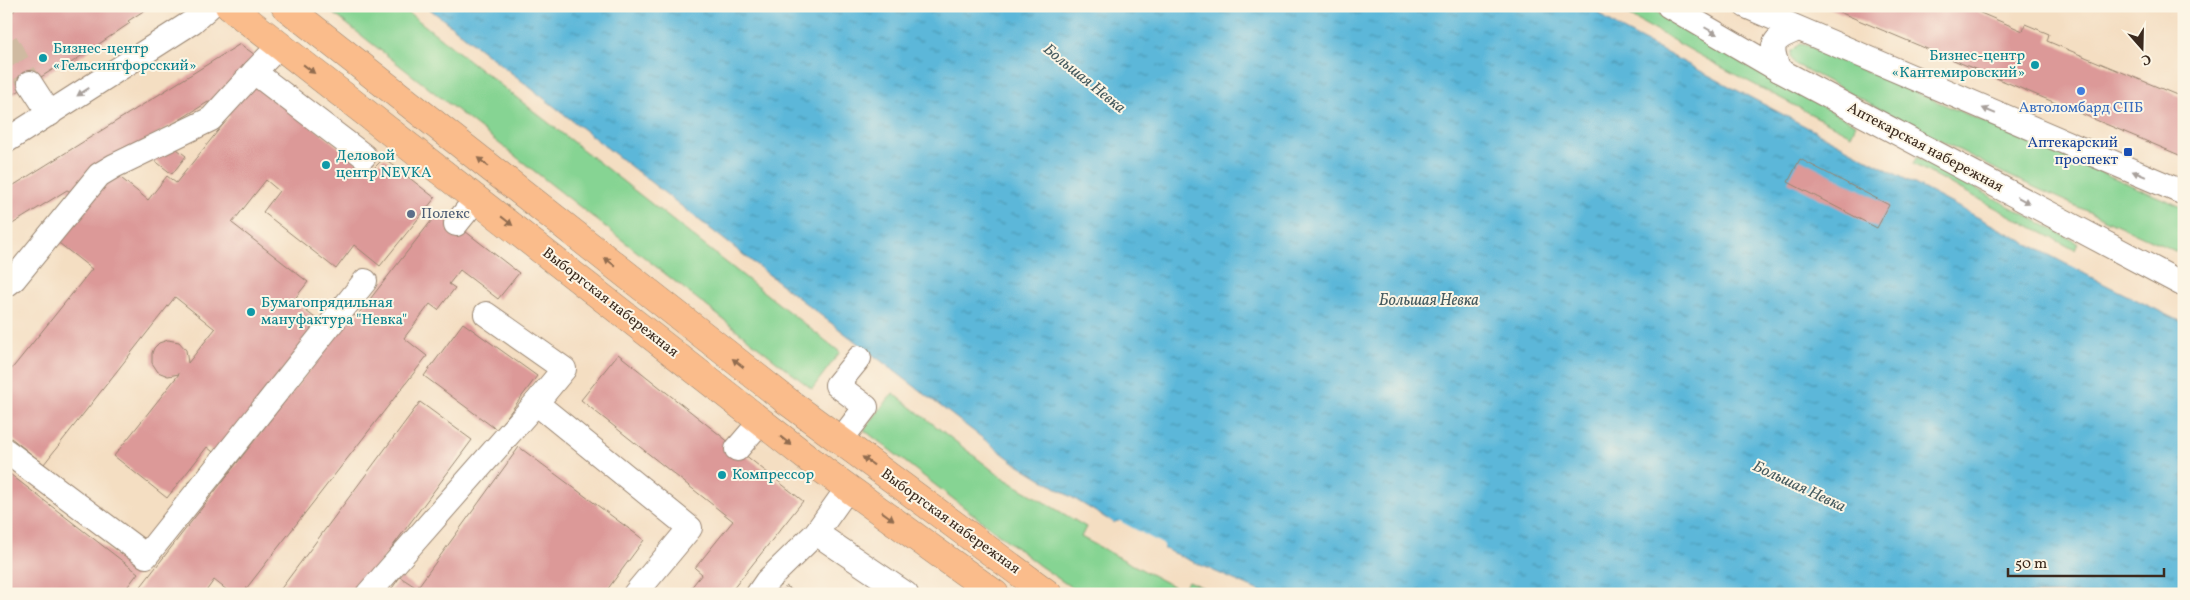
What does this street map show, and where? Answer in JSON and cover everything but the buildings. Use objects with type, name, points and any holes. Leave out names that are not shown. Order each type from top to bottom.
[{"type":"main road","name":"Выборгская набережная","points":[[229,6],[760,421],[848,488],[995,594]]},
{"type":"main road","name":"Выборгская набережная","points":[[285,6],[786,401],[1048,594]]},
{"type":"street","points":[[6,142],[192,22],[210,6]]},
{"type":"street","name":"Аптекарская набережная","points":[[1669,6],[1779,70],[2179,280]]},
{"type":"street","points":[[1746,6],[2184,193]]},
{"type":"street","points":[[1779,70],[1772,53],[1773,44],[1780,36],[1798,29]]},
{"type":"street","points":[[6,285],[14,278],[99,175],[211,119],[279,46]]},
{"type":"street","points":[[254,72],[364,156]]},
{"type":"street","points":[[30,83],[50,114]]},
{"type":"street","points":[[456,224],[477,198]]},
{"type":"street","points":[[6,451],[146,556],[365,282]]},
{"type":"street","points":[[368,594],[564,369],[486,314]]},
{"type":"street","points":[[840,441],[866,407],[837,385],[859,358]]},
{"type":"street","points":[[536,403],[690,528],[635,594]]},
{"type":"street","points":[[737,449],[760,421]]},
{"type":"street","points":[[758,594],[767,581],[816,533],[848,488]]},
{"type":"street","points":[[816,533],[906,594]]},
{"type":"green space","points":[[324,6],[400,6],[840,352],[812,389]]},
{"type":"green space","points":[[1612,6],[1648,6],[1679,27],[1773,81],[1856,124],[1851,135],[1721,67]]},
{"type":"green space","points":[[1799,44],[1806,45],[2184,208],[2184,255],[2003,173],[1795,64],[1791,58],[1791,52]]},
{"type":"green space","points":[[1917,157],[2078,243],[2075,250],[1913,164]]},
{"type":"green space","points":[[893,393],[1000,476],[1086,527],[1081,537],[1182,591],[1188,581],[1217,594],[1081,594],[1040,566],[864,430]]},
{"type":"water","name":"Большая Невка","points":[[426,6],[1589,6],[1619,28],[2106,285],[2184,323],[2184,594],[1266,594],[1164,549],[1164,547],[1117,521],[1114,523],[1014,462],[814,310]]},
{"type":"pier","points":[[1108,519],[1114,523],[1120,521],[1164,545],[1164,549],[1170,552],[1169,554],[1162,551],[1162,547],[1119,524],[1113,525],[1107,521]]},
{"type":"tunnel","points":[[6,42],[30,83]]},
{"type":"place","name":"Бизнес-центр «Гельсингфорсский»","points":[[43,58]]},
{"type":"place","name":"Бизнес-центр «Кантемировский»","points":[[2035,65]]},
{"type":"place","name":"Автоломбард СПБ","points":[[2081,91]]},
{"type":"place","name":"Аптекарский проспект","points":[[2128,152]]},
{"type":"place","name":"Деловой центр NEVKA","points":[[326,165]]},
{"type":"place","name":"Полекс","points":[[411,214]]},
{"type":"place","name":"Бумагопрядильная мануфактура \"Невка\"","points":[[251,312]]},
{"type":"place","name":"Компрессор","points":[[722,475]]}]
